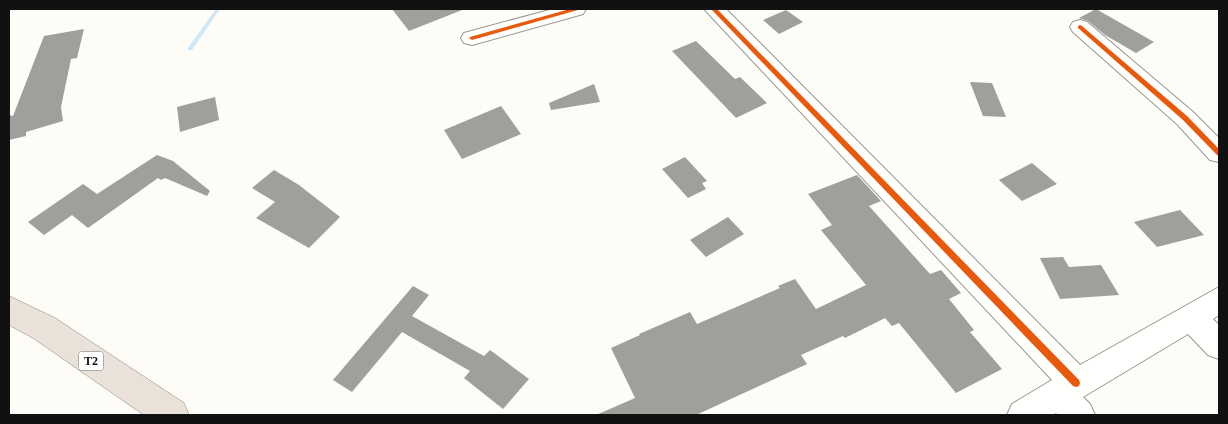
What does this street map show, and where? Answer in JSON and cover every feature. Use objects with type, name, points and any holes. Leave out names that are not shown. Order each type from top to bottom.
[{"type":"highway","name":"T2","points":[[9,310],[44,328],[172,415]]},
{"type":"street","points":[[472,38],[576,9]]},
{"type":"street","points":[[714,9],[1071,397]]},
{"type":"street","points":[[1080,27],[1185,118],[1219,153]]},
{"type":"street","points":[[1023,415],[1071,397],[1219,300]]},
{"type":"street","points":[[1191,317],[1219,345]]},
{"type":"building","points":[[392,9],[462,9],[462,10],[409,31]]},
{"type":"building","points":[[1096,9],[1154,42],[1136,53],[1105,35],[1088,21],[1079,18]]},
{"type":"building","points":[[786,10],[803,22],[779,34],[763,20]]},
{"type":"building","points":[[84,29],[77,58],[71,59],[61,107],[63,121],[26,132],[26,136],[9,140],[9,115],[13,116],[44,36]]},
{"type":"building","points":[[696,41],[735,79],[740,77],[767,103],[736,118],[672,51]]},
{"type":"building","points":[[970,82],[992,83],[1006,117],[983,116]]},
{"type":"building","points":[[594,84],[600,102],[551,110],[549,103]]},
{"type":"building","points":[[215,97],[219,120],[180,132],[177,107]]},
{"type":"building","points":[[501,106],[521,134],[462,159],[444,130]]},
{"type":"building","points":[[157,155],[173,161],[210,191],[207,196],[165,178],[161,180],[158,178],[88,228],[72,215],[44,235],[28,222],[83,184],[97,194]]},
{"type":"building","points":[[685,157],[707,181],[702,183],[706,189],[688,198],[662,169]]},
{"type":"building","points":[[1032,163],[1057,184],[1022,201],[999,180]]},
{"type":"building","points":[[274,170],[299,185],[340,217],[309,248],[256,218],[275,202],[252,188]]},
{"type":"building","points":[[857,175],[881,201],[869,206],[930,274],[941,270],[961,293],[949,299],[974,330],[970,332],[1002,369],[956,393],[899,323],[892,326],[885,318],[845,338],[843,336],[801,355],[807,364],[696,415],[596,415],[635,398],[611,348],[639,334],[690,312],[697,324],[780,288],[778,286],[795,279],[816,309],[866,285],[821,230],[832,225],[808,194]]},
{"type":"building","points":[[1180,210],[1204,235],[1157,247],[1134,222]]},
{"type":"building","points":[[728,217],[744,234],[706,257],[690,240]]},
{"type":"building","points":[[1063,257],[1069,267],[1101,265],[1119,295],[1060,299],[1040,258]]},
{"type":"building","points":[[413,286],[429,295],[412,316],[484,356],[490,350],[529,379],[503,409],[464,378],[470,371],[402,332],[352,392],[333,380]]},
{"type":"waterway","points":[[190,49],[218,9]]},
{"type":"cycle path","points":[[472,38],[576,9]]},
{"type":"cycle path","points":[[714,9],[1076,383]]},
{"type":"cycle path","points":[[1080,27],[1185,118],[1219,153]]}]
